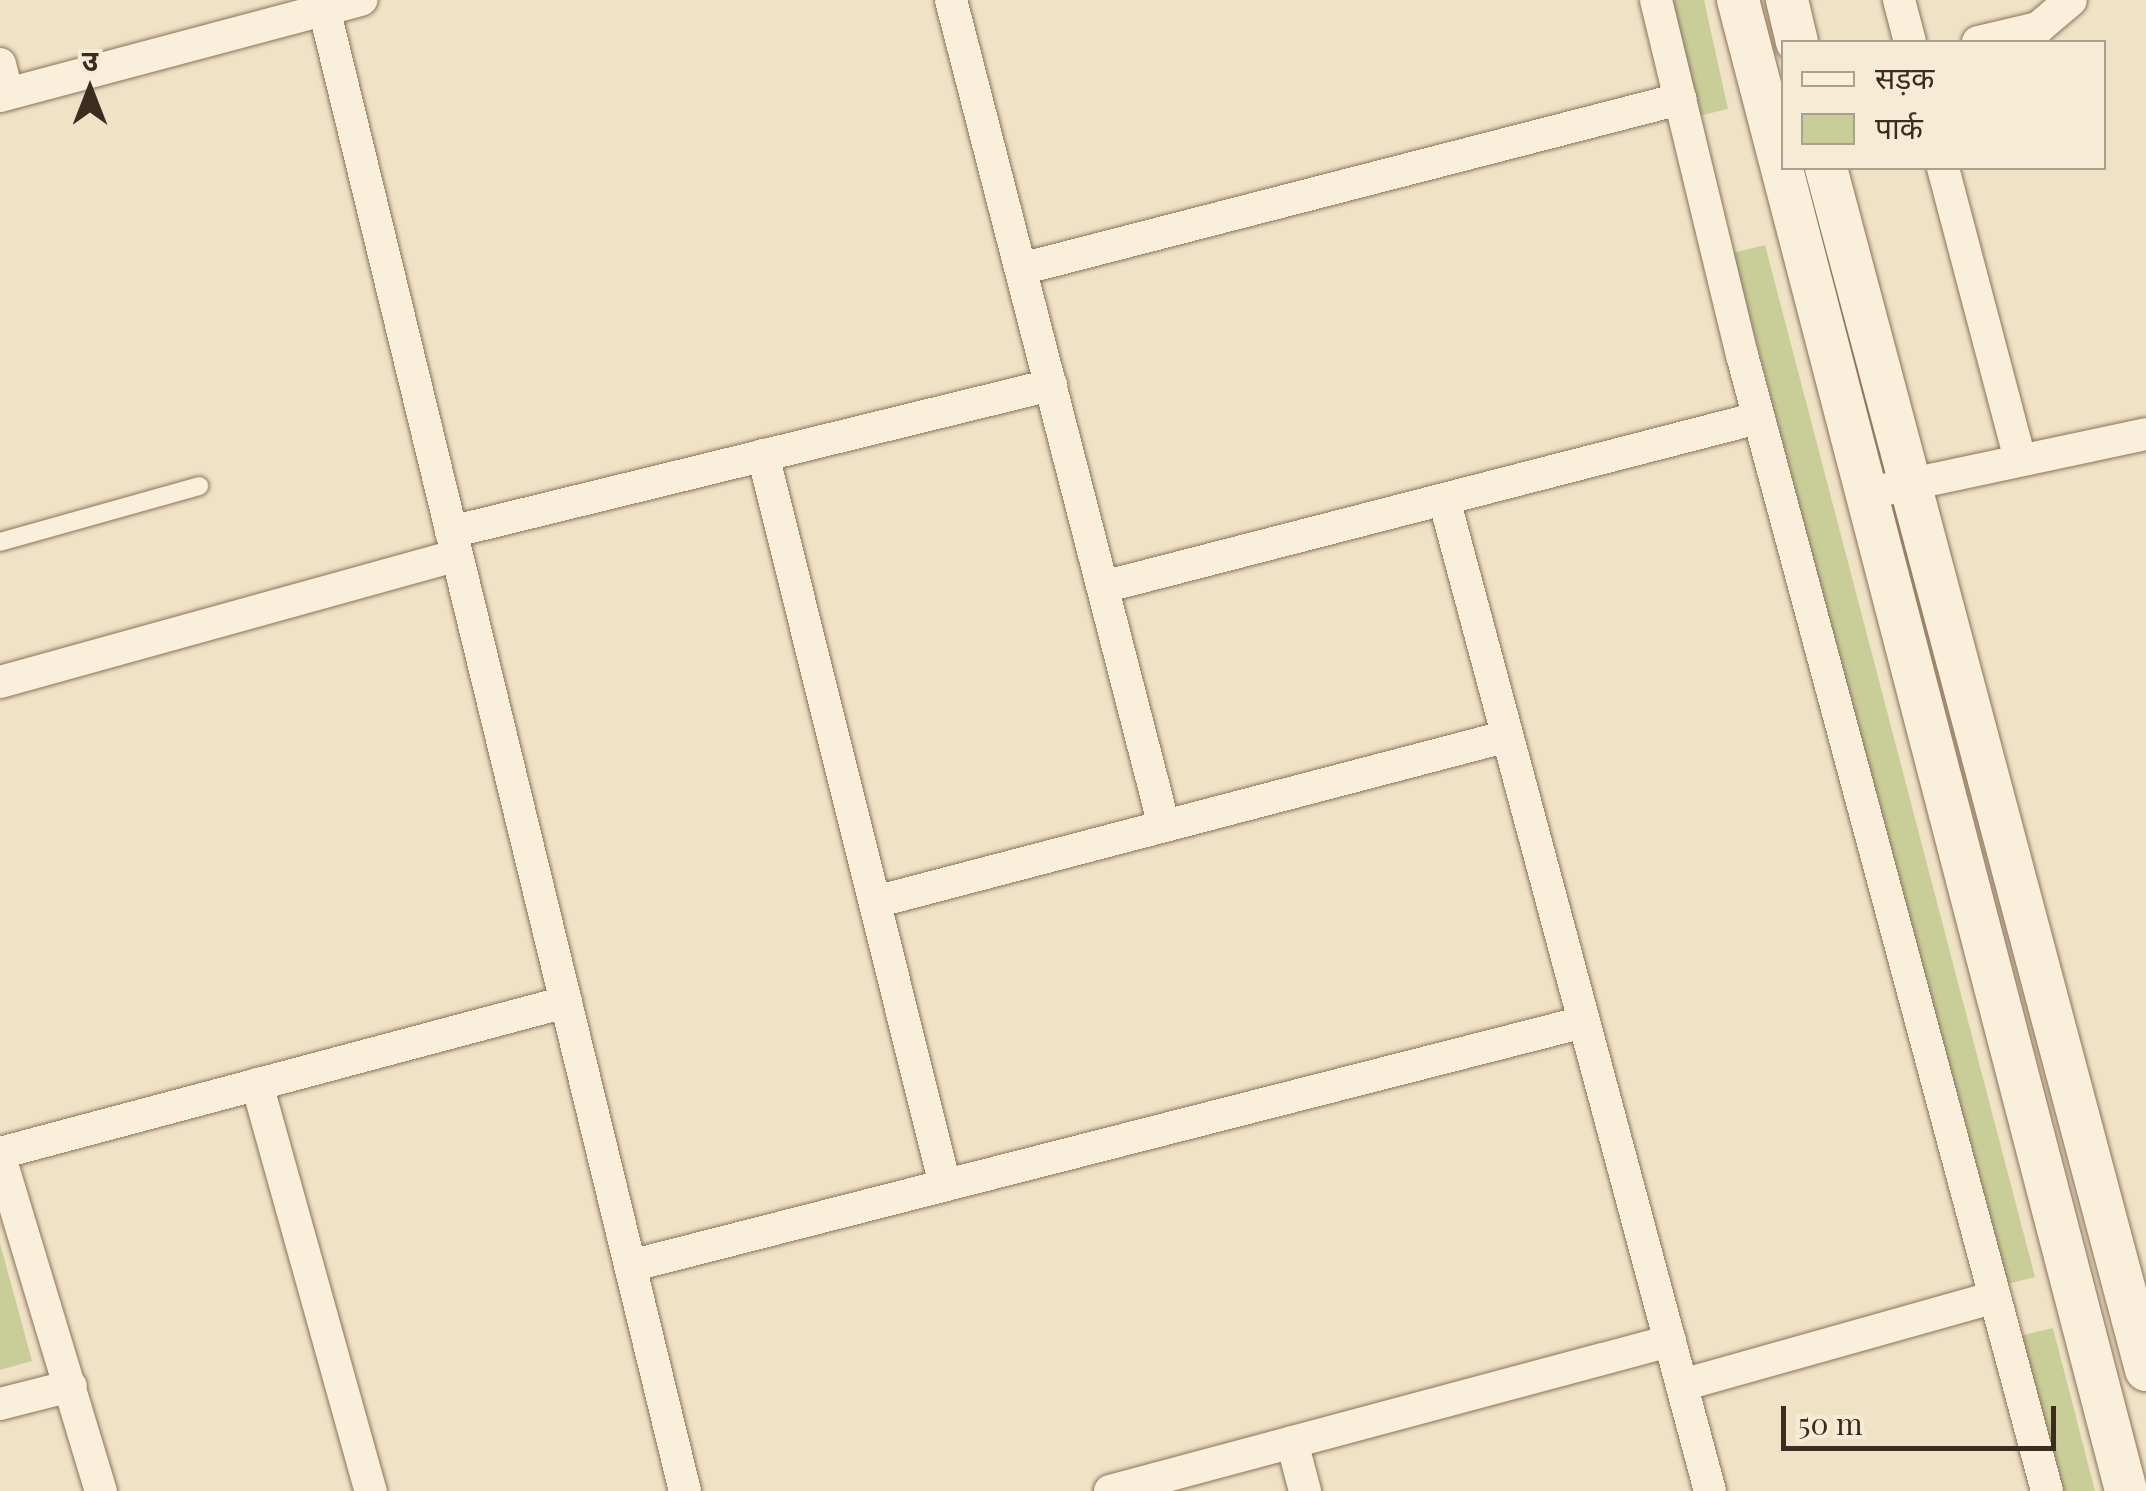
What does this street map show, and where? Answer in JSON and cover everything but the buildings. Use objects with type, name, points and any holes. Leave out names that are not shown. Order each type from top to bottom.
[{"type":"street","points":[[2,84],[323,5],[361,0]]},
{"type":"street","points":[[951,0],[1164,826]]},
{"type":"street","points":[[1656,0],[1758,418],[2047,1491]]},
{"type":"street","points":[[1738,0],[1781,169]]},
{"type":"street","points":[[1787,0],[1797,40]]},
{"type":"street","points":[[1899,0],[1909,40]]},
{"type":"street","points":[[1987,40],[2038,28],[2067,2]]},
{"type":"street","points":[[323,5],[630,1266],[678,1489]]},
{"type":"street","points":[[1021,270],[1680,99]]},
{"type":"street","points":[[1781,170],[2126,1491]]},
{"type":"street","points":[[1827,170],[2146,1370]]},
{"type":"street","points":[[1944,170],[2018,455]]},
{"type":"street","points":[[0,682],[454,543],[763,455],[1051,385]]},
{"type":"street","points":[[1103,587],[1758,418]]},
{"type":"street","points":[[1864,494],[2018,455],[2146,434]]},
{"type":"street","points":[[763,455],[945,1185]]},
{"type":"street","points":[[1444,499],[1710,1491]]},
{"type":"street","points":[[874,902],[1508,736]]},
{"type":"street","points":[[101,1491],[0,1154],[566,1002]]},
{"type":"street","points":[[630,1266],[1584,1022]]},
{"type":"street","points":[[257,1084],[371,1491]]},
{"type":"street","points":[[1682,1385],[1995,1297]]},
{"type":"street","points":[[1110,1491],[1670,1341]]},
{"type":"street","points":[[0,1404],[70,1386]]},
{"type":"street","points":[[1292,1442],[1305,1491]]},
{"type":"lane","points":[[0,542],[199,486]]},
{"type":"green space","points":[[1669,0],[1704,0],[1728,109],[1694,117]]},
{"type":"green space","points":[[1765,245],[2035,1277],[2003,1285],[1733,253]]},
{"type":"green space","points":[[0,1243],[32,1361],[0,1370]]},
{"type":"green space","points":[[2053,1328],[2095,1491],[2060,1491],[2020,1336]]}]
